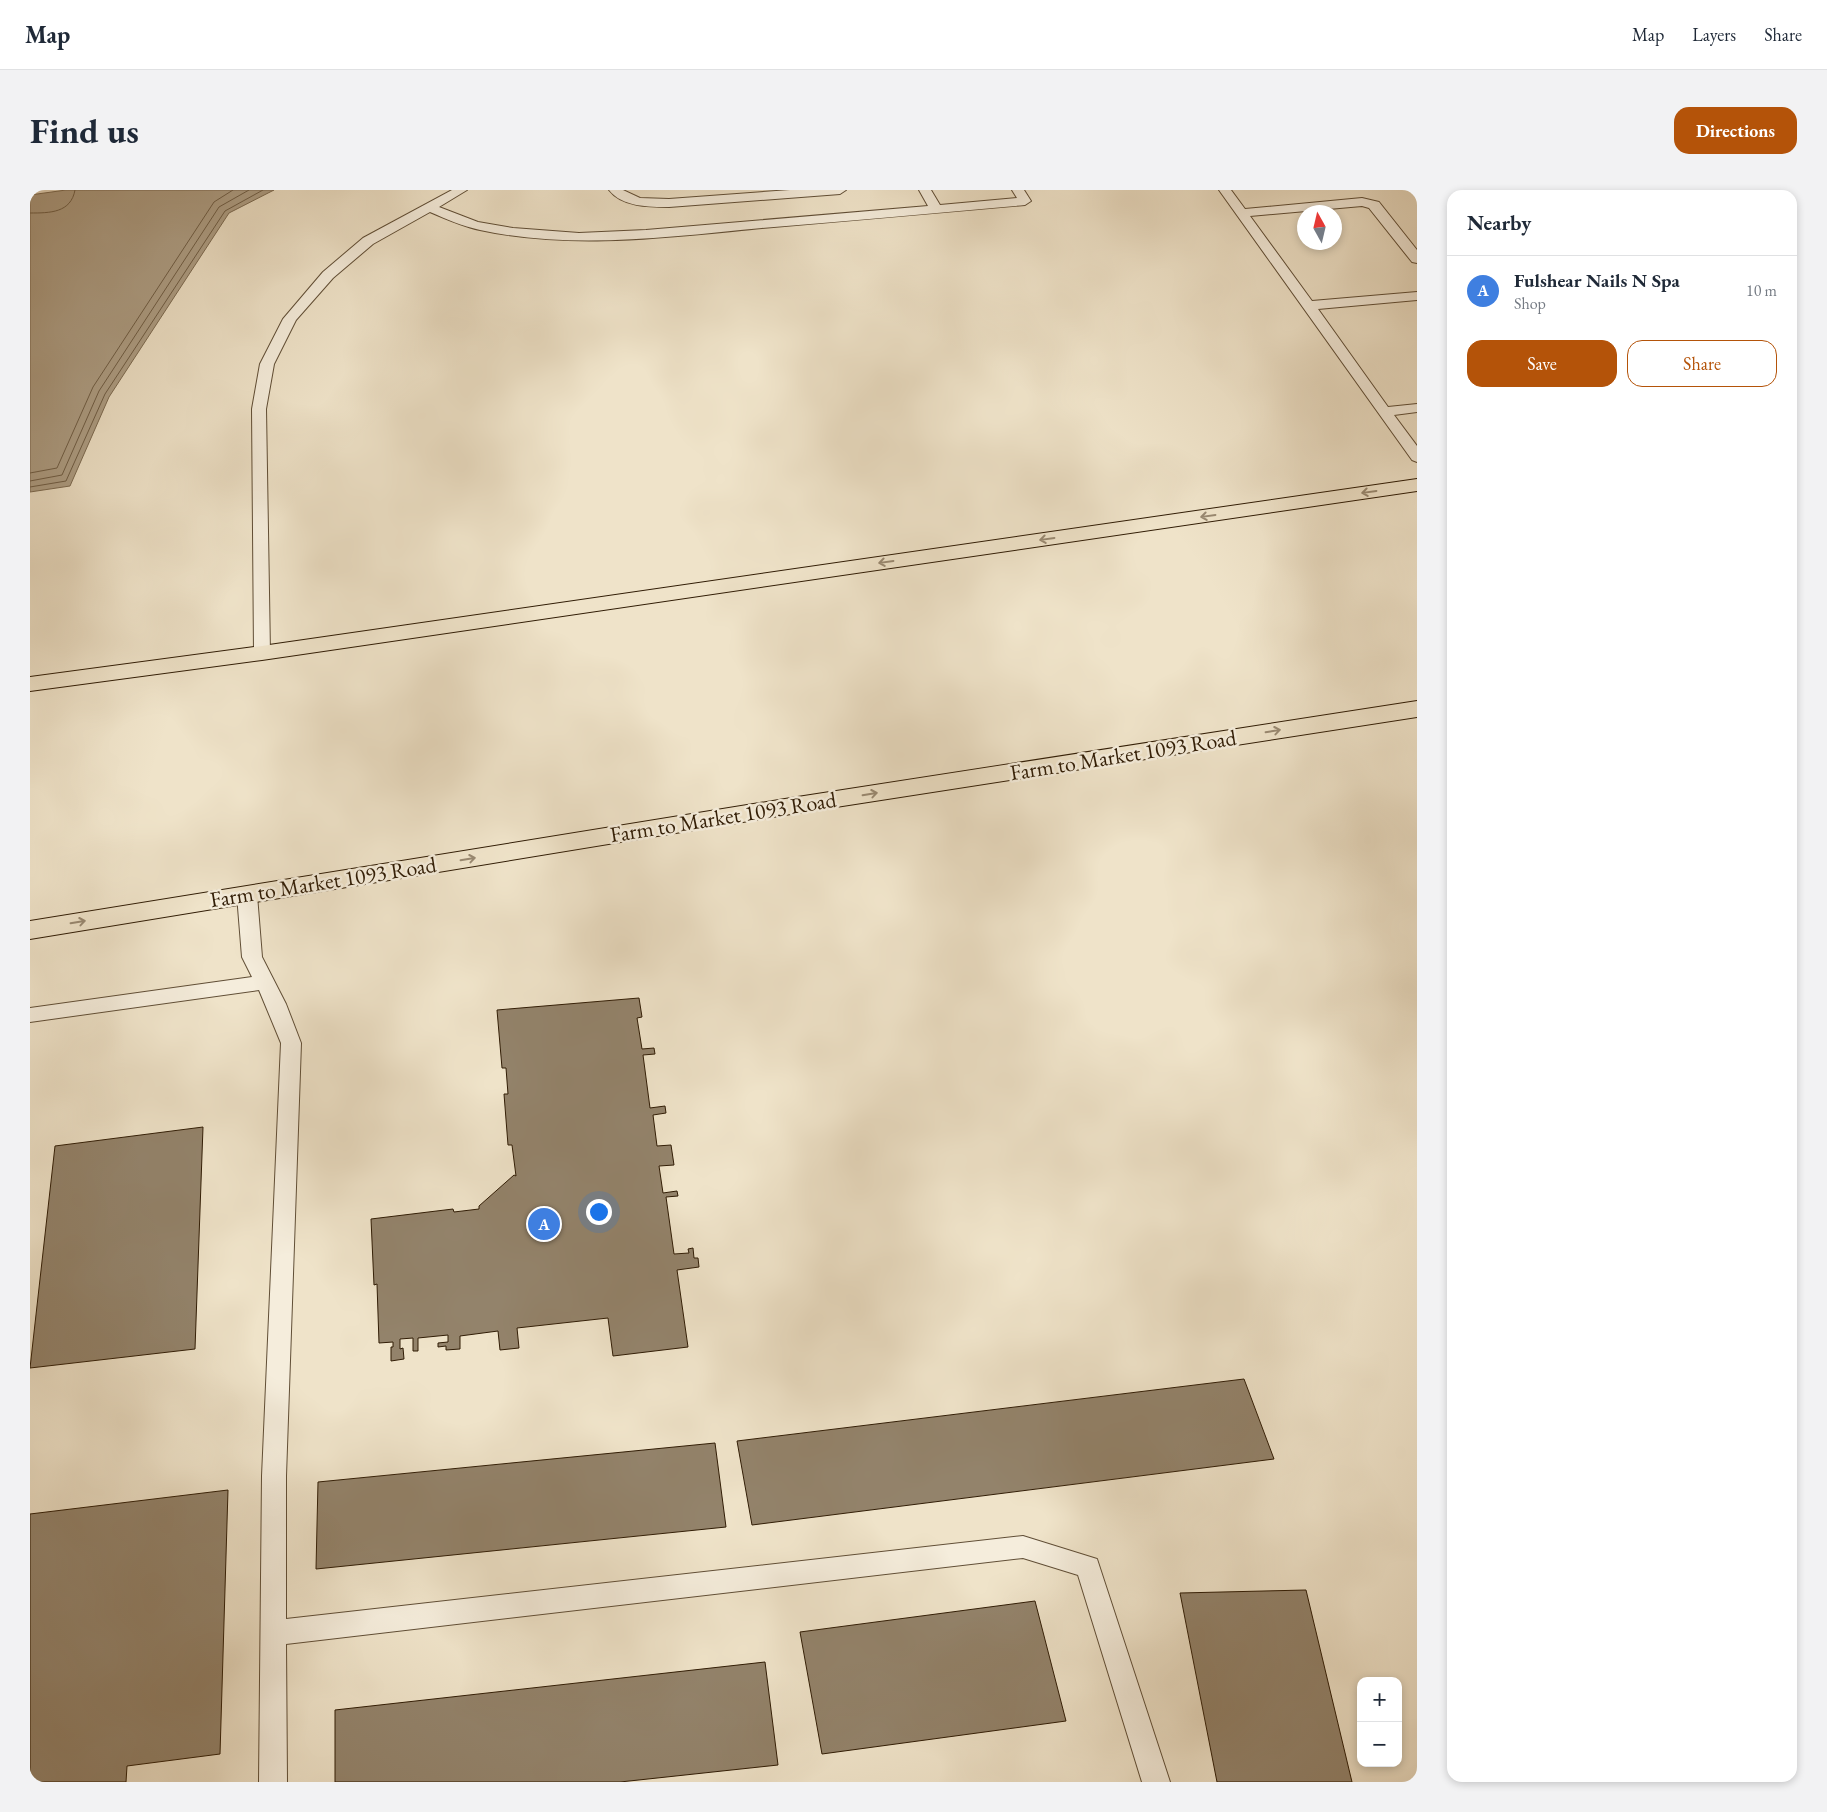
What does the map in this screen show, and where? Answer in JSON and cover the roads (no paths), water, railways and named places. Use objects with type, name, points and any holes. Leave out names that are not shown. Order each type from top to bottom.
[{"type":"main road","points":[[30,684],[262,653],[1417,485]]},
{"type":"main road","name":"Farm to Market 1093 Road","points":[[30,930],[782,808],[1417,709]]},
{"type":"lane","points":[[262,653],[259,410],[267,364],[290,319],[328,275],[368,241],[461,190]]},
{"type":"lane","points":[[615,190],[624,197],[647,203],[669,203],[840,190]]},
{"type":"lane","points":[[925,190],[936,209]]},
{"type":"lane","points":[[430,208],[479,226],[513,232],[607,236],[1025,201],[1018,190]]},
{"type":"lane","points":[[1224,190],[1417,457]]},
{"type":"lane","points":[[1242,213],[1362,202],[1374,205],[1417,259]]},
{"type":"lane","points":[[1307,306],[1417,296]]},
{"type":"lane","points":[[1383,412],[1417,408]]},
{"type":"lane","points":[[247,895],[252,956],[291,1043],[274,1476],[273,1782]]},
{"type":"lane","points":[[30,1015],[265,982]]},
{"type":"lane","points":[[273,1633],[1023,1547],[1088,1567],[1156,1782]]},
{"type":"water","points":[[66,190],[274,190],[229,213],[109,397],[70,486],[30,492],[30,195]]},
{"type":"place","name":"Fulshear Nails N Spa","points":[[544,1224]]}]
